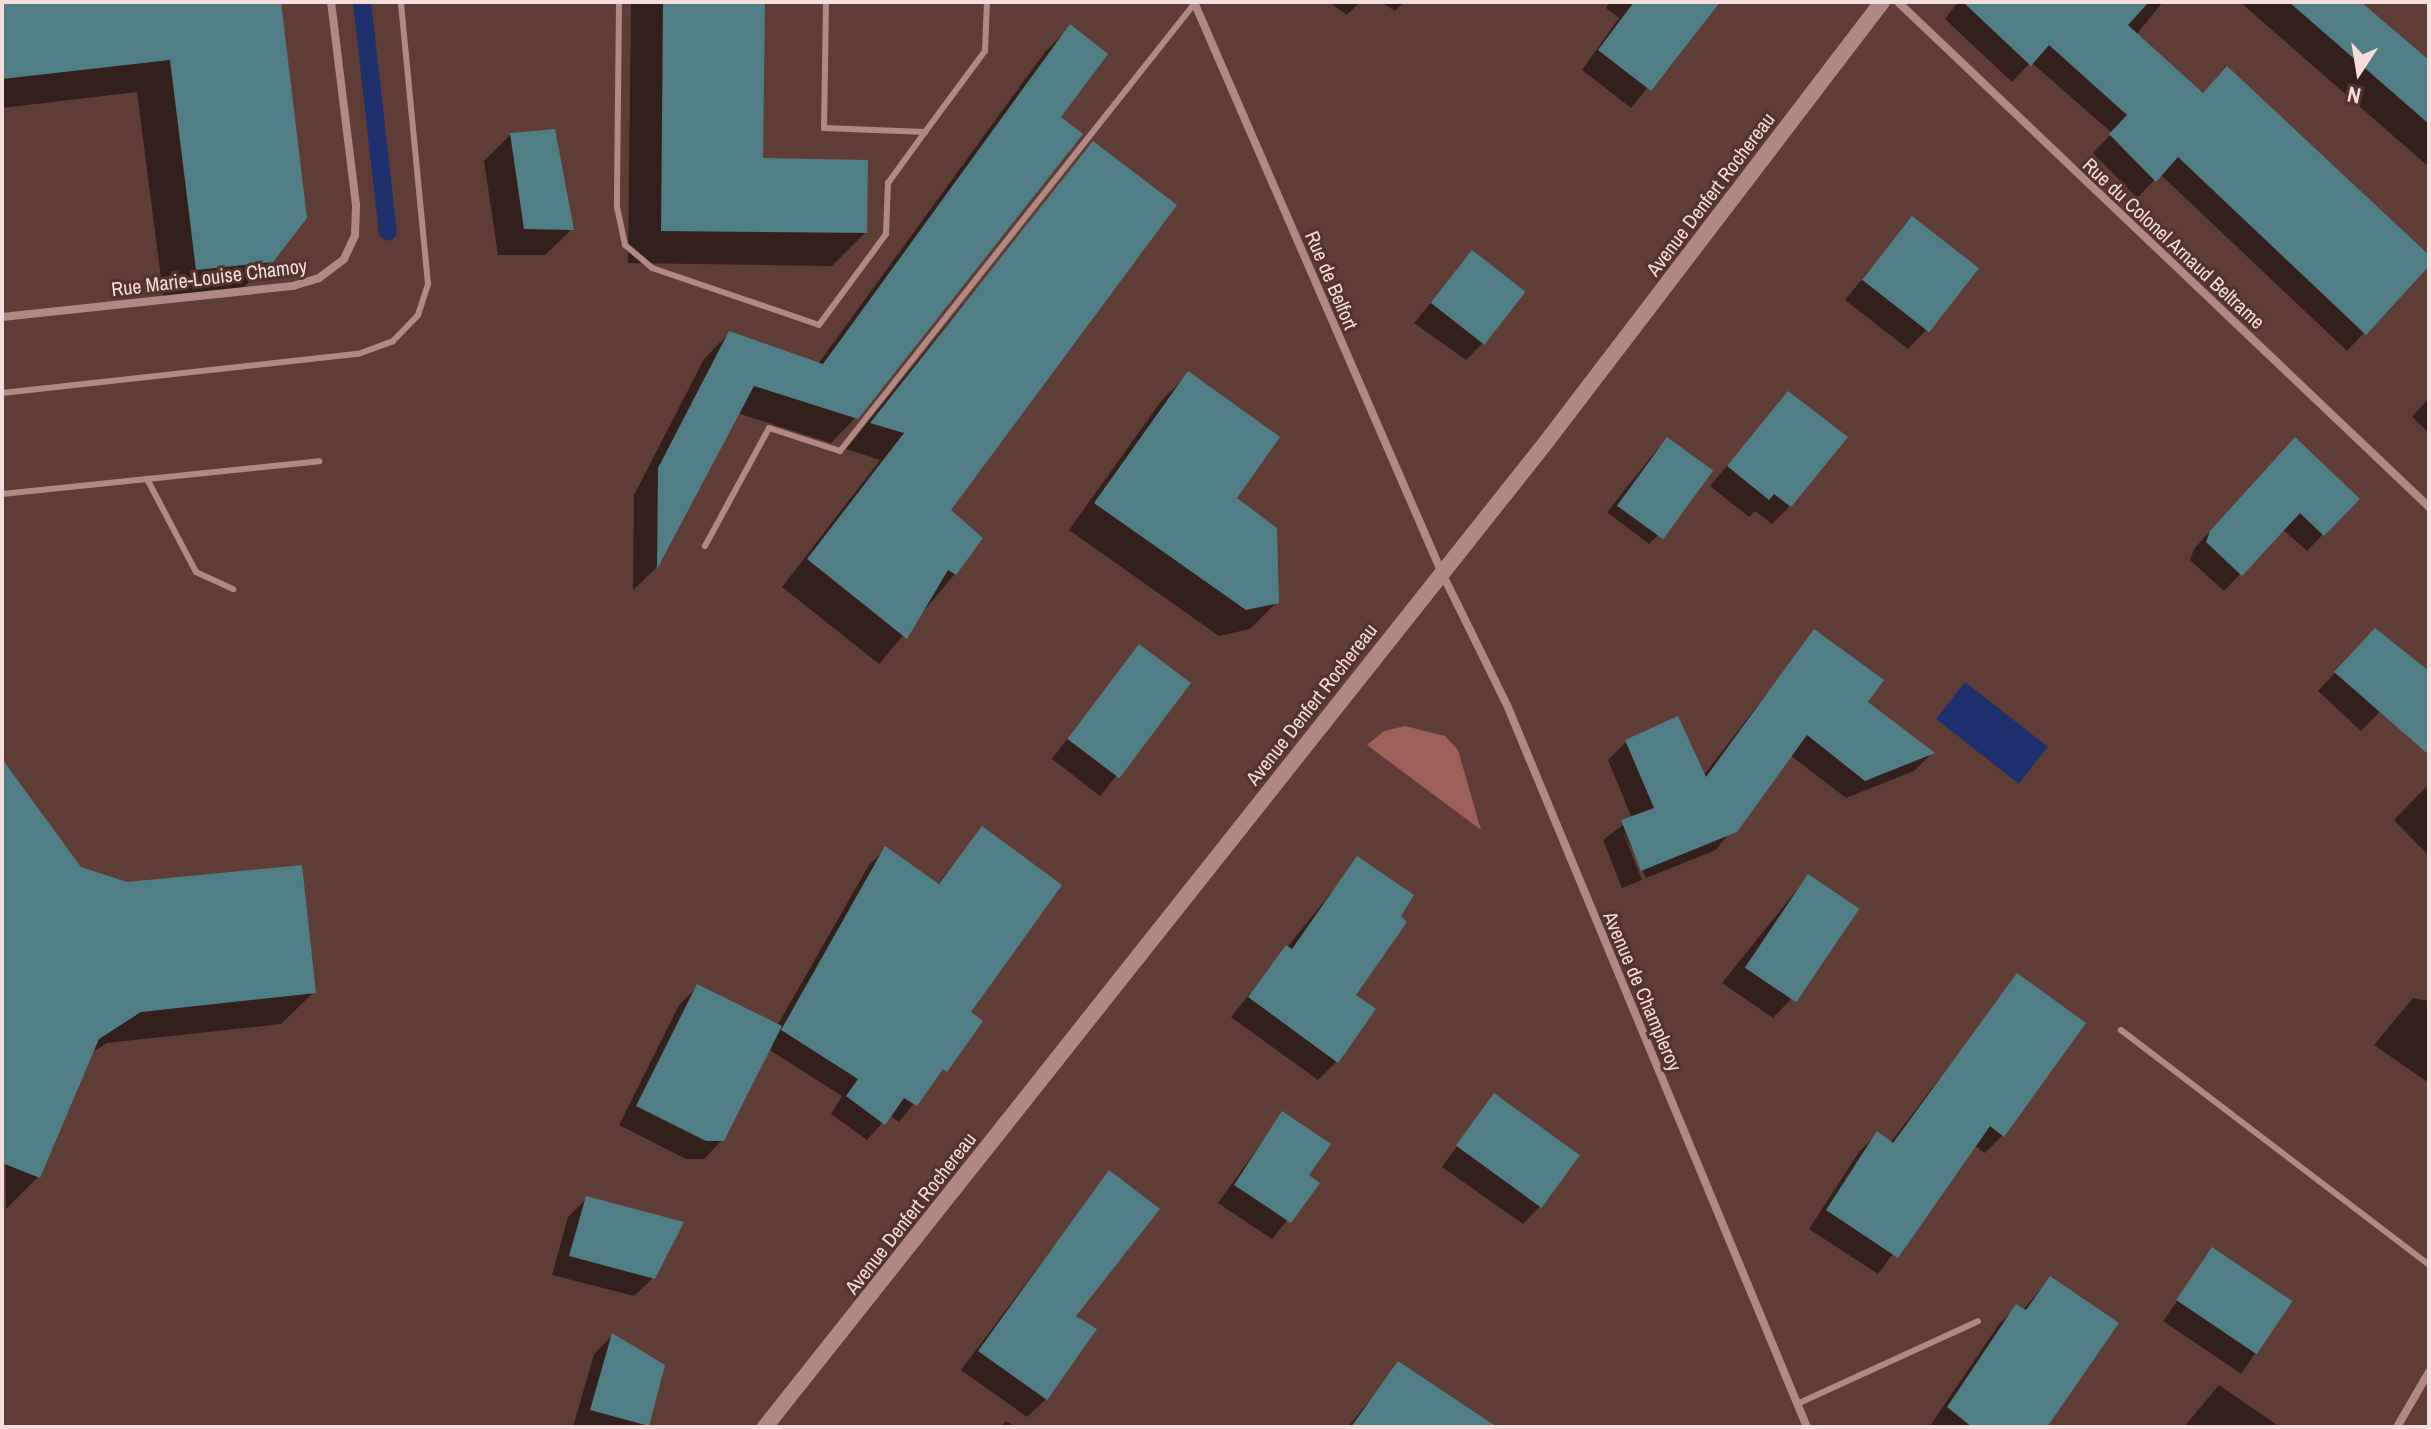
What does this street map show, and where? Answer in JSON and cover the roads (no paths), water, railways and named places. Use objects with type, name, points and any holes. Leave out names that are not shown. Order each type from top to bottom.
[{"type":"street","name":"Rue Marie-Louise Chamoy","points":[[2,317],[293,286],[319,278],[344,259],[355,235],[356,205],[331,2]]},
{"type":"street","name":"Rue de Belfort","points":[[1194,2],[1441,571]]},
{"type":"street","name":"Avenue Denfert Rochereau","points":[[765,1427],[1559,425],[1882,2]]},
{"type":"street","name":"Rue du Colonel Arnaud Beltrame","points":[[1898,2],[2429,507]]},
{"type":"street","name":"Avenue de Champleroy","points":[[1441,571],[1514,720],[1807,1427]]},
{"type":"street","points":[[2397,1427],[2429,1372]]},
{"type":"lane","points":[[2,393],[358,354],[393,341],[418,315],[428,284],[401,2]]},
{"type":"lane","points":[[619,2],[617,207],[625,245],[652,268],[819,325],[886,234],[888,183],[985,51],[987,2]]},
{"type":"lane","points":[[826,2],[824,128],[925,132]]},
{"type":"lane","points":[[705,546],[769,428],[840,451],[1194,2]]},
{"type":"lane","points":[[2,494],[319,461]]},
{"type":"lane","points":[[147,479],[196,572],[233,589]]},
{"type":"lane","points":[[2121,1030],[2429,1265]]},
{"type":"lane","points":[[1797,1404],[1978,1321]]},
{"type":"water","points":[[1965,682],[2048,747],[2019,784],[1936,719]]},
{"type":"waterway","points":[[362,2],[388,232]]}]
